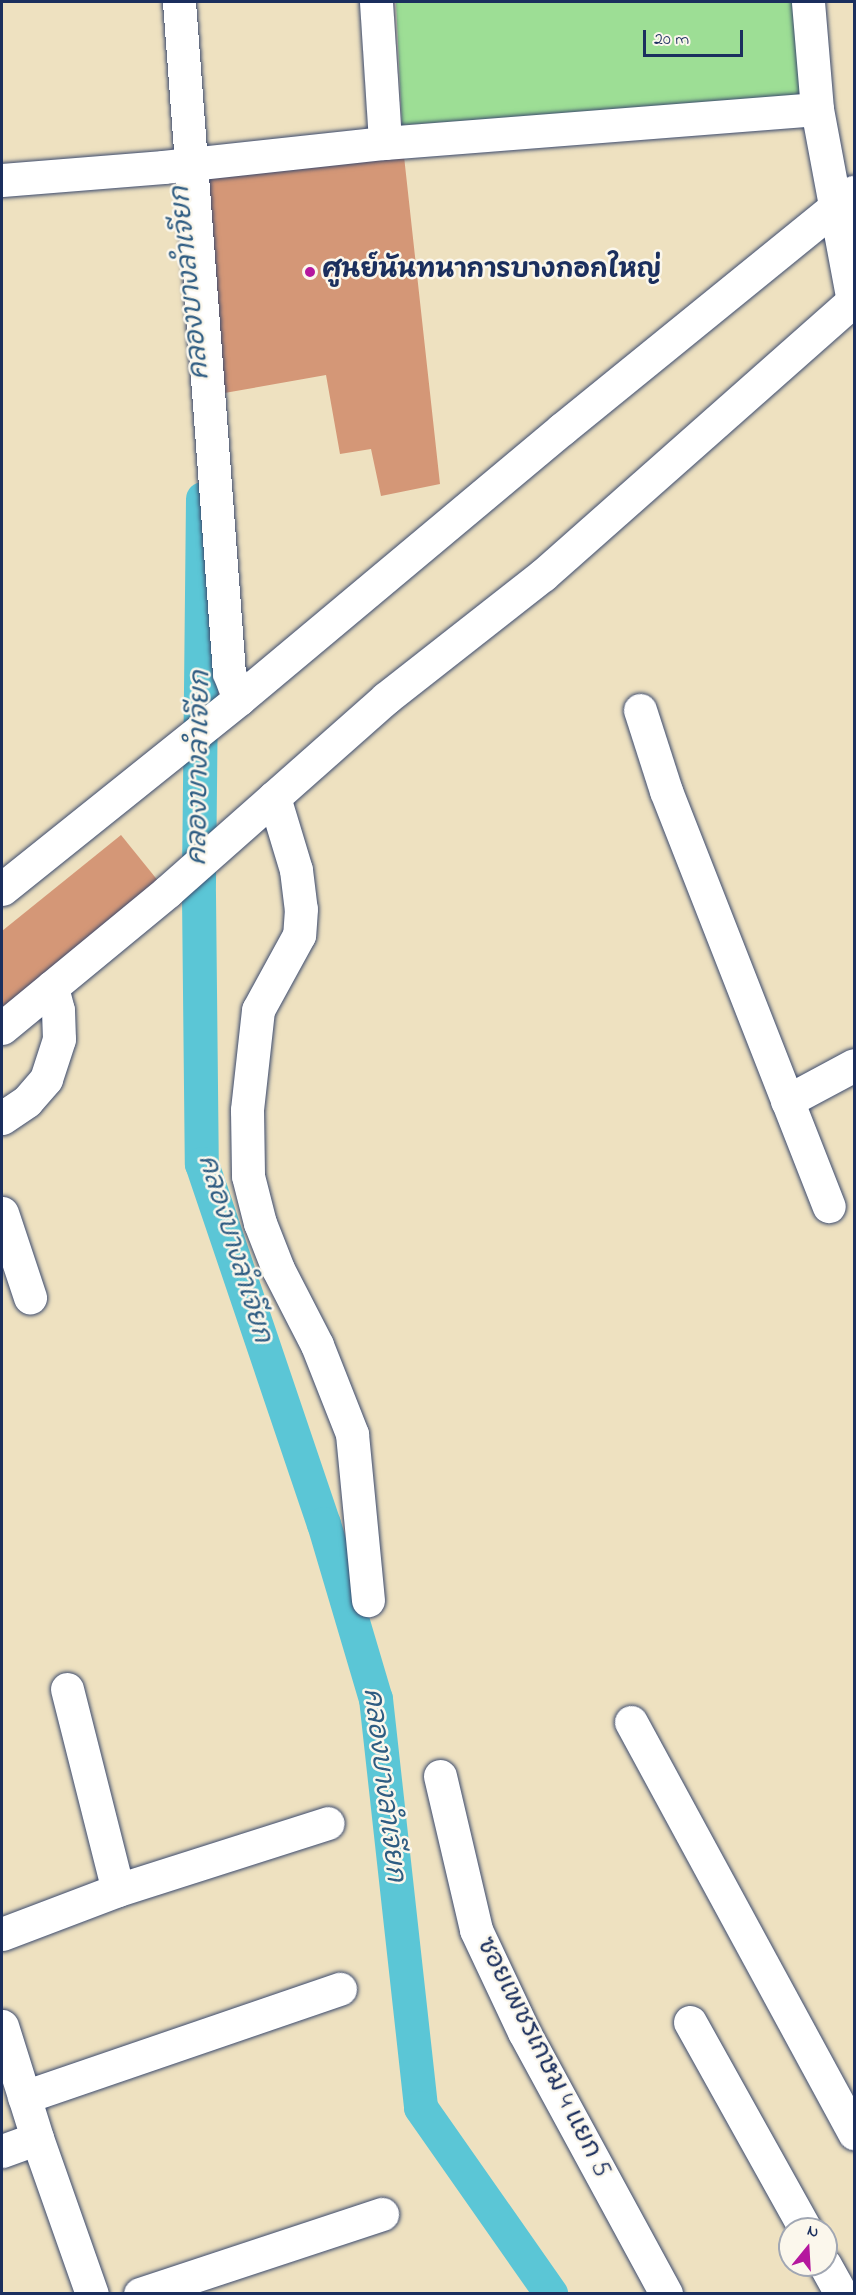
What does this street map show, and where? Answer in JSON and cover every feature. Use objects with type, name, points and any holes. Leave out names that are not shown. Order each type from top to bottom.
[{"type":"street","points":[[179,2],[179,164],[229,673],[227,707]]},
{"type":"street","points":[[376,2],[385,143]]},
{"type":"street","points":[[2,1028],[168,891],[386,698],[543,575],[854,300],[845,200],[817,109],[808,2]]},
{"type":"street","points":[[2,180],[385,143],[817,109]]},
{"type":"street","points":[[2,889],[189,740],[562,429],[845,200]]},
{"type":"street","points":[[640,710],[666,791],[830,1206]]},
{"type":"street","points":[[274,797],[296,870],[301,909],[299,935],[258,1010],[247,1110],[248,1176],[260,1223],[278,1269],[317,1345],[352,1434],[368,1600]]},
{"type":"street","points":[[2,1118],[27,1101],[46,1079],[59,1039],[58,1010],[52,987]]},
{"type":"street","points":[[787,1101],[855,1065]]},
{"type":"street","points":[[2,1213],[30,1297]]},
{"type":"street","points":[[67,1689],[118,1890]]},
{"type":"street","points":[[632,1722],[855,2133]]},
{"type":"street","name":"ซอยเพชรเกษม 4 แยก 5","points":[[440,1776],[476,1930],[524,2032],[666,2294]]},
{"type":"street","points":[[2,1934],[118,1890],[328,1823]]},
{"type":"street","points":[[24,2097],[340,1989]]},
{"type":"street","points":[[690,2022],[799,2217]]},
{"type":"street","points":[[2,2026],[37,2138],[92,2294]]},
{"type":"street","points":[[2,2151],[37,2138]]},
{"type":"street","points":[[140,2294],[382,2214]]},
{"type":"street","points":[[832,2277],[841,2294]]},
{"type":"green space","points":[[396,2],[799,2],[807,98],[402,125]]},
{"type":"building","name":"ศูนย์นันทนาการบางกอกใหญ่","points":[[403,147],[440,484],[381,496],[371,449],[340,454],[326,375],[213,395],[196,168]]},
{"type":"building","points":[[121,835],[159,882],[2,1009],[2,931]]},
{"type":"waterway","name":"คลองบางลำเจียก","points":[[203,499],[199,896],[202,1164],[324,1524],[376,1699],[421,2108],[551,2294]]},
{"type":"place","name":"ศูนย์นันทนาการบางกอกใหญ่","points":[[310,272]]}]
